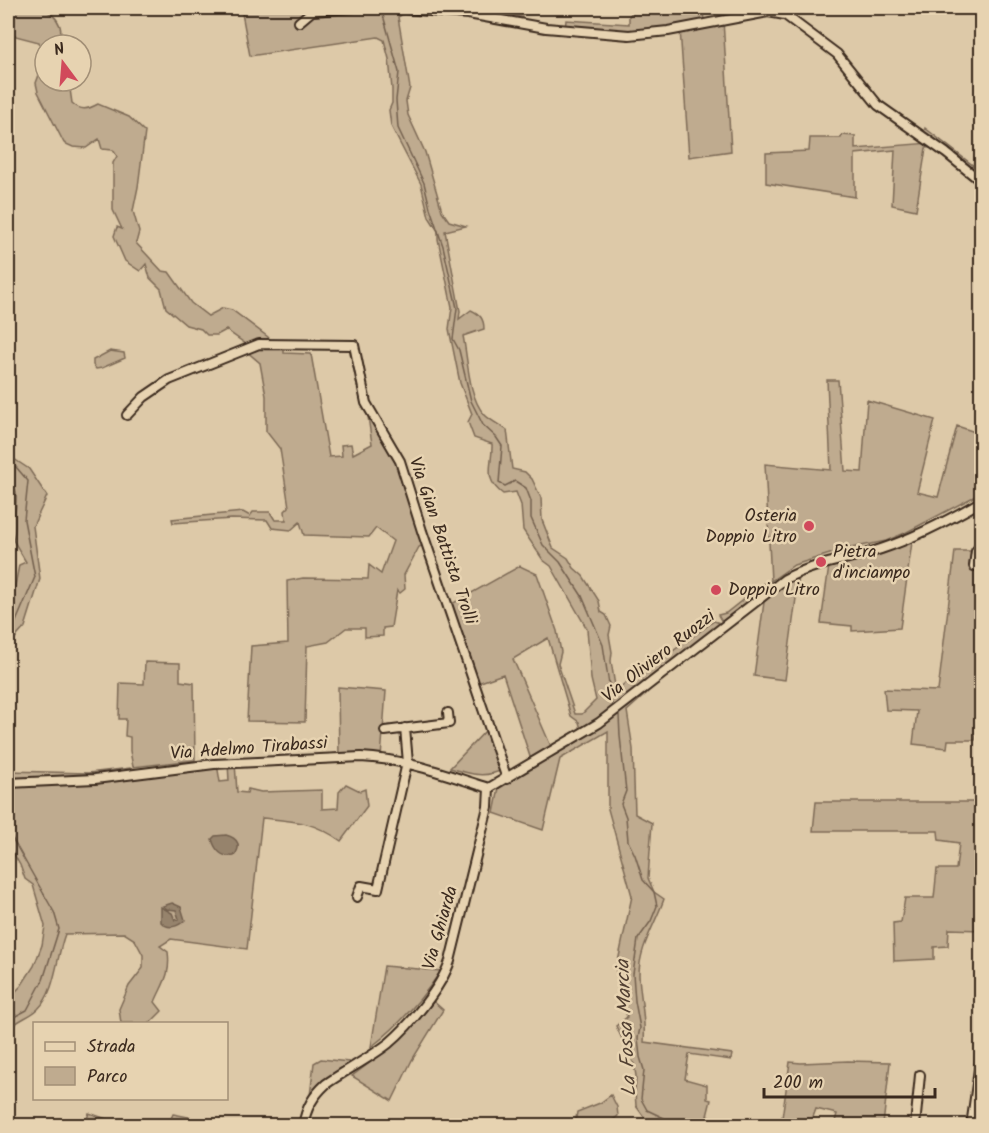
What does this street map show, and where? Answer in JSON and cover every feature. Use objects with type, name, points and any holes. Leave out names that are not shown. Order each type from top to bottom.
[{"type":"street","points":[[299,22],[312,11],[352,8]]},
{"type":"street","points":[[392,8],[468,14],[546,28],[629,35],[668,31],[768,12],[785,15],[837,54],[878,105],[923,136],[981,182]]},
{"type":"street","name":"Via Gian Battista Trolli","points":[[127,415],[144,397],[169,380],[259,344],[354,345],[366,403],[400,461],[507,778]]},
{"type":"street","name":"Via Oliviero Ruozzi","points":[[489,788],[599,723],[785,579],[815,566],[879,550],[917,535],[981,501]]},
{"type":"street","points":[[974,566],[976,551],[981,552]]},
{"type":"street","points":[[384,730],[449,723],[448,713]]},
{"type":"street","points":[[357,897],[361,886],[378,889],[408,763],[405,728]]},
{"type":"street","name":"Via Adelmo Tirabassi","points":[[8,783],[95,779],[186,766],[361,757],[408,763],[489,788]]},
{"type":"street","name":"Via Ghiarda","points":[[303,1125],[308,1106],[318,1091],[390,1042],[429,998],[444,977],[488,807],[489,788]]},
{"type":"street","points":[[971,1125],[979,1086],[981,1048]]},
{"type":"street","points":[[915,1125],[920,1075]]},
{"type":"green space","points":[[23,7],[45,10],[56,19],[60,26],[60,33],[33,33],[33,40],[8,34],[8,8]]},
{"type":"green space","points":[[241,8],[411,9],[398,17],[410,88],[406,101],[408,115],[425,152],[442,211],[449,221],[466,226],[445,231],[460,311],[459,319],[471,310],[481,317],[484,325],[484,329],[463,336],[469,377],[475,397],[484,414],[507,430],[512,469],[525,472],[532,479],[541,498],[542,520],[553,548],[568,558],[583,576],[599,601],[601,612],[606,615],[611,626],[609,635],[616,692],[637,673],[659,661],[714,621],[723,624],[718,615],[726,613],[764,583],[771,581],[773,588],[664,672],[646,694],[627,711],[633,749],[635,814],[652,823],[648,878],[654,892],[664,899],[640,965],[644,1042],[732,1054],[731,1060],[689,1054],[685,1079],[707,1085],[707,1099],[711,1100],[707,1116],[721,1125],[693,1125],[687,1121],[675,1125],[650,1125],[636,1106],[634,1064],[616,1026],[627,1017],[616,971],[632,896],[608,809],[608,731],[560,759],[543,830],[494,813],[500,783],[532,763],[503,674],[475,684],[448,606],[520,566],[537,574],[557,631],[561,652],[558,664],[575,714],[582,714],[596,700],[591,679],[587,629],[551,566],[543,560],[523,530],[521,505],[516,492],[503,494],[493,483],[490,471],[492,444],[474,438],[468,422],[472,414],[460,383],[449,329],[452,307],[438,231],[429,217],[421,184],[391,126],[389,110],[392,103],[392,89],[389,59],[384,40],[378,37],[250,56]],"holes":[[[548,638],[571,716],[579,722],[582,733],[553,751],[513,659]]]},
{"type":"green space","points":[[456,8],[480,8],[522,17],[521,24],[456,12]]},
{"type":"green space","points":[[636,8],[703,8],[704,23],[723,20],[731,151],[689,157],[680,29],[646,34],[565,30],[566,20],[629,24],[629,16]]},
{"type":"green space","points":[[39,93],[71,93],[72,103],[78,107],[87,108],[98,104],[129,117],[145,132],[133,211],[139,232],[136,243],[162,271],[169,272],[191,303],[208,316],[223,308],[232,310],[273,343],[284,345],[284,353],[311,354],[329,457],[342,456],[341,445],[351,444],[353,454],[372,444],[366,403],[400,461],[426,544],[419,547],[404,575],[405,589],[400,593],[397,590],[391,627],[383,628],[383,636],[365,637],[365,628],[346,628],[328,642],[307,646],[305,722],[247,721],[251,646],[288,643],[287,581],[303,578],[368,579],[369,565],[381,574],[393,541],[376,528],[369,537],[304,535],[300,522],[291,530],[272,528],[267,520],[232,519],[173,523],[172,519],[243,512],[250,516],[253,512],[270,512],[275,520],[286,520],[285,511],[289,507],[280,449],[266,431],[266,396],[260,363],[245,350],[250,347],[226,330],[217,335],[207,335],[201,329],[186,325],[166,308],[161,289],[150,278],[146,264],[140,271],[125,261],[114,236],[117,227],[122,229],[113,210],[113,163],[117,156],[113,150],[102,149],[99,139],[86,148],[73,147],[64,143]]},
{"type":"green space","points":[[925,128],[974,166],[978,138],[981,139],[981,178],[938,147],[926,148],[916,210],[892,205],[895,150],[855,154],[855,197],[766,183],[766,153],[809,151],[810,138],[841,138],[842,135],[855,136],[855,149],[931,143],[923,136]]},
{"type":"green space","points":[[110,351],[124,353],[125,358],[96,369],[93,360]]},
{"type":"green space","points":[[827,380],[838,380],[845,471],[862,472],[867,400],[935,420],[917,492],[938,497],[957,426],[975,432],[981,409],[981,493],[886,541],[846,549],[794,565],[771,581],[765,464],[831,470]]},
{"type":"green space","points":[[8,455],[29,469],[47,496],[33,526],[40,579],[25,627],[8,646],[8,607],[12,601],[19,565],[26,562],[13,540],[16,492],[8,480]]},
{"type":"green space","points":[[912,542],[900,628],[852,631],[852,626],[821,623],[829,566],[868,557]]},
{"type":"green space","points":[[974,544],[981,544],[982,728],[978,728],[975,740],[948,740],[947,748],[913,744],[917,711],[886,710],[884,689],[938,691],[955,551],[972,551]]},
{"type":"green space","points":[[799,576],[785,680],[754,676],[764,602],[780,587]]},
{"type":"green space","points":[[145,662],[180,663],[180,681],[194,683],[195,760],[133,767],[130,737],[125,736],[126,719],[119,719],[120,683],[144,684]]},
{"type":"green space","points":[[338,687],[386,691],[381,758],[339,758]]},
{"type":"green space","points":[[489,727],[504,769],[484,775],[450,768]]},
{"type":"green space","points":[[228,763],[235,763],[237,792],[247,793],[248,789],[261,792],[322,790],[322,809],[338,808],[339,792],[346,784],[360,791],[365,789],[367,806],[341,841],[312,826],[294,821],[262,818],[247,949],[171,939],[160,946],[168,952],[168,967],[166,978],[155,1002],[162,1011],[151,1022],[121,1022],[119,1009],[129,986],[143,968],[143,955],[135,940],[124,933],[65,934],[52,984],[44,1002],[8,1031],[8,999],[21,986],[34,966],[42,945],[45,926],[33,885],[25,879],[8,844],[8,771],[88,773],[130,768],[130,773],[217,764],[220,782],[229,781]]},
{"type":"green space","points":[[816,802],[981,802],[981,930],[949,929],[948,946],[934,947],[934,959],[894,961],[893,923],[901,922],[905,898],[934,898],[937,869],[956,869],[959,843],[939,840],[938,831],[813,831]]},
{"type":"green space","points":[[384,966],[441,971],[409,1012],[371,1047]]},
{"type":"green space","points":[[432,1000],[443,1010],[412,1060],[392,1101],[352,1076],[391,1047]]},
{"type":"green space","points":[[321,1059],[351,1063],[328,1078],[310,1096],[314,1063]]},
{"type":"green space","points":[[790,1062],[890,1062],[883,1125],[834,1125],[837,1114],[816,1109],[810,1125],[781,1125]]},
{"type":"green space","points":[[611,1095],[617,1107],[618,1116],[609,1123],[575,1125],[577,1112],[600,1103]]},
{"type":"green space","points":[[89,1113],[124,1125],[85,1125]]},
{"type":"green space","points":[[173,1114],[204,1120],[203,1125],[168,1125]]},
{"type":"shaded area","points":[[226,835],[236,840],[238,849],[234,856],[223,854],[213,843],[212,839],[215,836]]},
{"type":"shaded area","points":[[172,903],[181,907],[185,920],[170,927],[161,922],[161,907],[172,913],[175,920],[179,919],[176,910],[163,906]]},
{"type":"waterway","name":"La Fossa Marcia","points":[[381,8],[399,72],[396,100],[398,128],[424,183],[443,246],[457,308],[453,339],[459,350],[471,401],[483,425],[502,446],[499,483],[505,486],[515,481],[526,488],[531,501],[531,518],[543,545],[560,562],[582,596],[603,645],[612,704]]},
{"type":"waterway","points":[[8,463],[16,467],[28,481],[24,520],[35,577],[8,636]]},
{"type":"waterway","name":"La Fossa Marcia","points":[[619,715],[626,791],[621,804],[626,817],[628,841],[643,880],[654,892],[657,906],[651,921],[638,939],[633,974],[640,1028],[638,1038],[640,1057],[644,1070],[641,1099],[647,1110],[664,1118],[662,1126]]},
{"type":"waterway","points":[[8,831],[54,912],[59,929],[43,980],[27,1010],[8,1020]]},
{"type":"place","name":"Osteria Doppio Litro","points":[[809,526]]},
{"type":"place","name":"Pietra d'inciampo","points":[[821,562]]},
{"type":"place","name":"Doppio Litro","points":[[716,590]]}]
